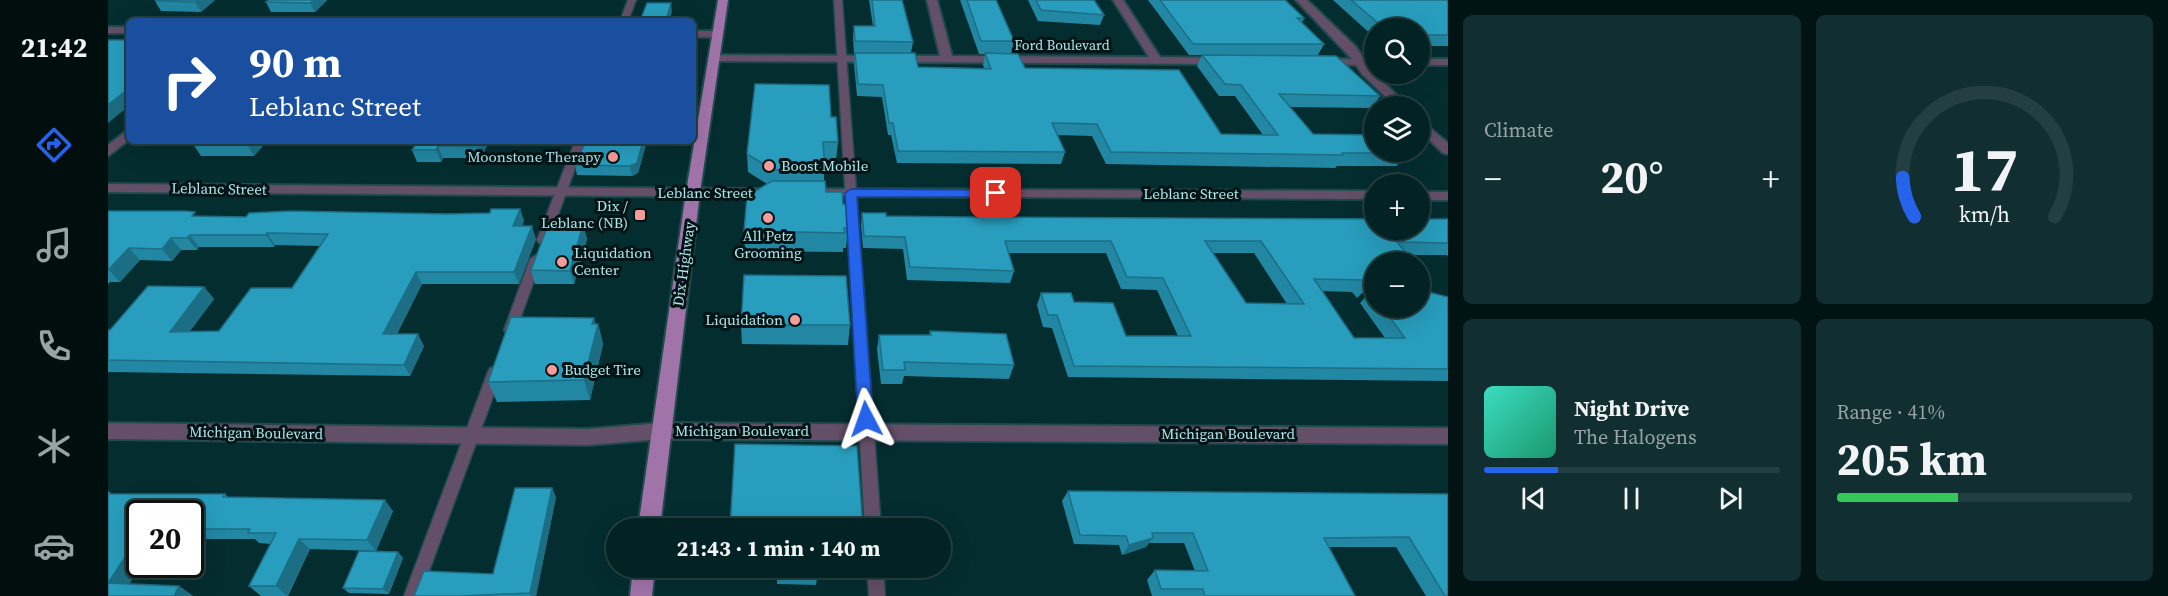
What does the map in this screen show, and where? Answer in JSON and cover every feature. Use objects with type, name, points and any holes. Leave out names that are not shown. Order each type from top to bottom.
[{"type":"main road","name":"Dix Highway","points":[[650,518],[693,192],[723,0]]},
{"type":"main road","points":[[641,596],[643,578]]},
{"type":"street","points":[[932,0],[947,60]]},
{"type":"street","points":[[1118,0],[1157,61]]},
{"type":"street","points":[[1301,0],[1352,49],[1366,72],[1391,96]]},
{"type":"street","points":[[108,30],[126,30]]},
{"type":"street","points":[[696,34],[718,34]]},
{"type":"street","name":"Ford Boulevard","points":[[714,58],[1238,61]]},
{"type":"street","points":[[1308,62],[1361,62]]},
{"type":"street","points":[[1430,62],[1448,62]]},
{"type":"street","points":[[1430,133],[1448,150]]},
{"type":"street","points":[[108,152],[126,136]]},
{"type":"street","name":"Leblanc Street","points":[[108,188],[785,193]]},
{"type":"street","name":"Leblanc Street","points":[[807,193],[1364,195]]},
{"type":"street","points":[[1430,196],[1448,196]]},
{"type":"street","name":"Michigan Boulevard","points":[[108,431],[471,436],[588,436],[661,431],[867,431],[1448,436]]},
{"type":"lane","points":[[625,18],[632,0]]},
{"type":"lane","points":[[838,0],[872,518]]},
{"type":"lane","points":[[507,338],[579,144]]},
{"type":"lane","points":[[412,596],[500,360]]},
{"type":"lane","points":[[876,578],[877,596]]},
{"type":"building","points":[[197,0],[195,2],[155,1]]},
{"type":"building","points":[[269,0],[313,0],[310,3],[266,2]]},
{"type":"building","points":[[872,0],[902,0],[913,42],[855,41],[854,26],[875,26]]},
{"type":"building","points":[[967,0],[996,0],[1014,41],[981,41]]},
{"type":"building","points":[[1036,0],[1094,0],[1104,15],[1041,10]]},
{"type":"building","points":[[1160,0],[1285,0],[1304,18],[1297,18],[1324,44],[1193,44]]},
{"type":"building","points":[[1351,0],[1448,0],[1448,35],[1430,35],[1430,18],[1372,18]]},
{"type":"building","points":[[647,3],[671,3],[667,18],[641,18]]},
{"type":"building","points":[[108,40],[126,40],[126,91],[108,105]]},
{"type":"building","points":[[855,53],[915,53],[918,67],[991,69],[985,53],[1018,54],[1025,68],[1179,70],[1221,134],[1278,135],[1241,85],[1225,84],[1202,55],[1336,56],[1364,84],[1380,96],[1279,94],[1313,134],[1364,135],[1364,153],[1342,153],[1343,155],[1111,152],[1097,124],[1052,123],[1065,152],[898,151],[893,123],[889,123],[883,85],[858,84]]},
{"type":"building","points":[[755,84],[829,85],[831,117],[836,117],[838,142],[823,142],[825,170],[774,170],[747,154]]},
{"type":"building","points":[[416,144],[478,144],[477,147],[438,146],[436,150],[412,150]]},
{"type":"building","points":[[585,144],[642,144],[637,163],[630,166],[575,165]]},
{"type":"building","points":[[772,181],[825,181],[826,192],[842,192],[843,204],[847,205],[848,228],[844,228],[845,233],[744,231],[747,196]]},
{"type":"building","points":[[491,209],[520,209],[513,226],[532,226],[514,272],[416,272],[383,334],[418,334],[404,365],[108,360],[108,330],[148,286],[204,287],[170,332],[219,331],[251,288],[292,288],[328,234],[267,233],[266,235],[190,235],[187,238],[171,238],[162,249],[129,248],[108,270],[108,211],[185,211],[195,212],[192,216],[246,217],[249,213],[290,211],[449,214],[490,213]]},
{"type":"building","points":[[862,213],[886,213],[886,216],[963,217],[1364,219],[1364,240],[1430,240],[1430,219],[1448,219],[1448,243],[1397,242],[1406,252],[1364,252],[1364,282],[1362,280],[1314,279],[1354,338],[1405,338],[1390,318],[1430,318],[1430,292],[1448,297],[1448,369],[1074,366],[1057,315],[1048,315],[1041,293],[1071,293],[1074,302],[1113,303],[1126,336],[1191,336],[1163,278],[1127,277],[1111,241],[1005,241],[1014,271],[910,267],[905,237],[864,236]],"holes":[[[1205,241],[1261,241],[1304,304],[1246,303]]]},
{"type":"building","points":[[548,225],[583,225],[570,271],[531,270]]},
{"type":"building","points":[[744,275],[846,276],[850,325],[741,325]]},
{"type":"building","points":[[511,317],[594,318],[592,324],[598,324],[584,380],[488,382]]},
{"type":"building","points":[[930,331],[1006,334],[1014,365],[904,362],[905,370],[883,370],[879,335],[931,335]]},
{"type":"building","points":[[735,444],[857,446],[862,518],[731,518]]},
{"type":"building","points":[[515,488],[552,488],[530,593],[414,596],[424,571],[493,574]]},
{"type":"building","points":[[1068,491],[1448,494],[1448,596],[1445,596],[1409,537],[1324,538],[1355,596],[1205,596],[1203,589],[1161,589],[1155,570],[1208,571],[1193,533],[1152,533],[1153,538],[1129,545],[1126,536],[1080,535]]},
{"type":"building","points":[[108,494],[225,494],[223,497],[385,500],[367,540],[299,539],[276,586],[249,586],[276,533],[248,533],[250,529],[204,529],[204,500],[126,500],[126,555],[108,583]]},
{"type":"building","points":[[359,551],[398,552],[383,589],[343,588]]},
{"type":"building","points":[[108,583],[179,586],[174,596],[108,596]]},
{"type":"place","name":"Moonstone Therapy","points":[[613,157]]},
{"type":"place","name":"Boost Mobile","points":[[769,166]]},
{"type":"place","name":"Dix / Leblanc (NB)","points":[[640,215]]},
{"type":"place","name":"All Petz Grooming","points":[[768,218]]},
{"type":"place","name":"Liquidation Center","points":[[562,262]]},
{"type":"place","name":"Liquidation","points":[[795,320]]},
{"type":"place","name":"Budget Tire","points":[[552,370]]},
{"type":"route","points":[[866,419],[851,193],[996,193]]}]
